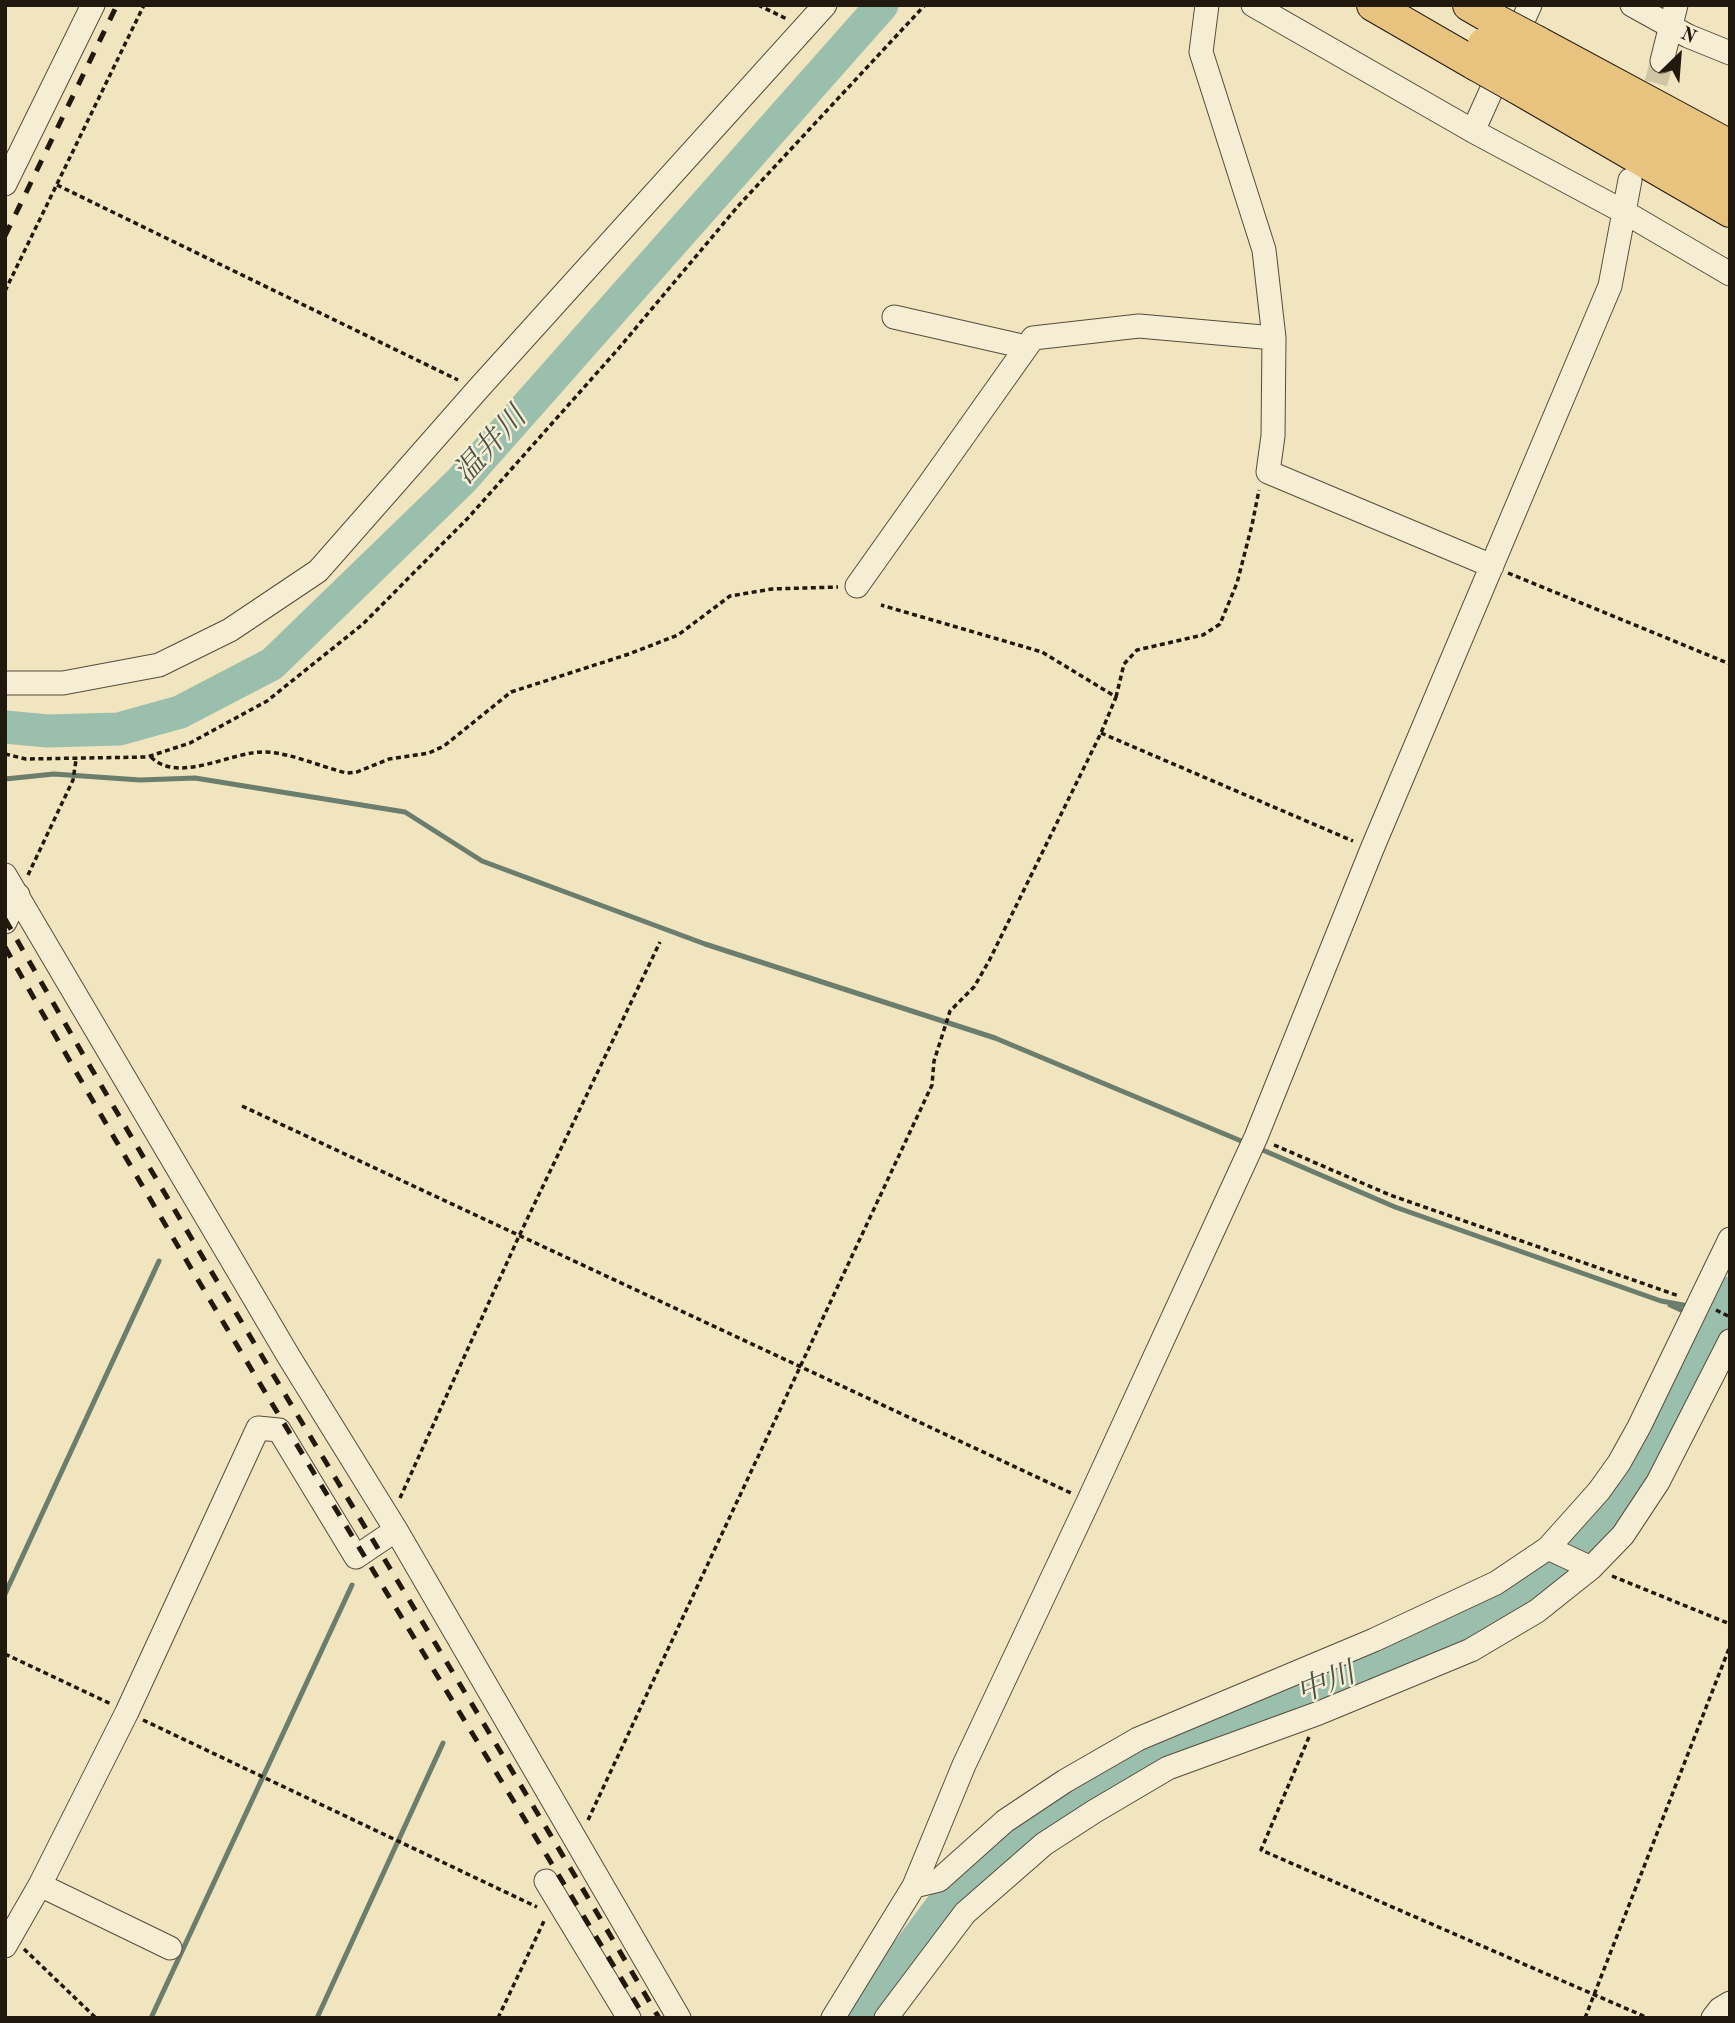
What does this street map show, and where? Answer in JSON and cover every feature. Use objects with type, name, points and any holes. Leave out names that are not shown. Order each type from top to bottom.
[{"type":"highway","points":[[1373,5],[1487,24],[1730,146]]},
{"type":"highway","points":[[1412,5],[1487,24],[1530,46],[1730,126]]},
{"type":"highway","points":[[1530,46],[1730,180]]},
{"type":"highway","points":[[1530,46],[1730,211]]},
{"type":"street","points":[[5,184],[93,5]]},
{"type":"street","points":[[5,683],[63,682],[159,665],[230,630],[318,571],[478,389],[825,5]]},
{"type":"street","points":[[1207,5],[1201,52],[1264,250],[1274,338],[1273,436],[1268,471],[1492,566]]},
{"type":"street","points":[[1253,5],[1730,274]]},
{"type":"street","points":[[1632,5],[1673,16],[1730,53]]},
{"type":"street","points":[[1662,61],[1673,16]]},
{"type":"street","points":[[1473,131],[1530,46]]},
{"type":"street","points":[[833,2018],[914,1886],[964,1765],[1252,1145],[1372,849],[1610,286],[1626,213],[1630,180]]},
{"type":"street","points":[[894,317],[1026,347]]},
{"type":"street","points":[[857,586],[1033,338],[1139,326],[1274,338]]},
{"type":"street","points":[[5,875],[282,1345],[393,1525],[679,2018]]},
{"type":"street","points":[[5,922],[18,895]]},
{"type":"street","points":[[914,1886],[939,1880],[1006,1821],[1065,1781],[1138,1739],[1374,1640],[1496,1583],[1552,1550],[1619,1463],[1730,1238]]},
{"type":"street","points":[[886,2018],[965,1913],[1044,1844],[1168,1768],[1320,1713],[1471,1650],[1536,1611],[1592,1568],[1623,1535],[1658,1482],[1730,1341]]},
{"type":"street","points":[[8,1941],[40,1885],[127,1712],[258,1428],[279,1430],[356,1557],[393,1525]]},
{"type":"street","points":[[1552,1550],[1592,1568]]},
{"type":"street","points":[[546,1881],[629,2018]]},
{"type":"street","points":[[40,1885],[170,1948]]},
{"type":"street","points":[[1713,2018],[1730,2003]]},
{"type":"path","points":[[5,291],[144,5]]},
{"type":"path","points":[[758,5],[804,30]]},
{"type":"path","points":[[5,754],[26,759],[77,760],[150,756],[190,743],[267,701],[363,624],[468,518],[619,348],[739,205],[925,5]]},
{"type":"path","points":[[57,185],[478,389]]},
{"type":"path","points":[[577,1844],[932,1085],[934,1061],[950,1011],[974,987],[989,961],[1101,733],[1116,697],[1124,664],[1137,650],[1203,635],[1220,624],[1237,583],[1261,478],[1268,471]]},
{"type":"path","points":[[1492,566],[1730,663]]},
{"type":"path","points":[[150,756],[158,764],[185,767],[214,764],[240,755],[266,752],[347,773],[357,772],[389,759],[429,753],[444,746],[512,692],[678,635],[730,596],[772,589],[857,586]]},
{"type":"path","points":[[881,605],[1042,652],[1116,697]]},
{"type":"path","points":[[1101,733],[1372,849]]},
{"type":"path","points":[[18,895],[73,780],[77,760]]},
{"type":"path","points":[[393,1525],[520,1234],[660,942]]},
{"type":"path","points":[[242,1106],[1088,1502]]},
{"type":"path","points":[[1252,1145],[1698,1302]]},
{"type":"path","points":[[1592,1568],[1730,1624]]},
{"type":"path","points":[[1585,2018],[1730,1646]]},
{"type":"path","points":[[5,1654],[548,1912],[498,2018]]},
{"type":"path","points":[[1320,1713],[1261,1850],[1648,2018]]},
{"type":"path","points":[[8,1941],[96,2018]]},
{"type":"waterway","name":"温井川","points":[[5,727],[48,731],[119,729],[180,712],[272,664],[461,481],[882,5]]},
{"type":"waterway","points":[[5,779],[54,774],[140,780],[195,778],[405,812],[482,861],[705,944],[995,1038],[1246,1143]]},
{"type":"waterway","points":[[1258,1148],[1395,1207],[1661,1301],[1683,1305]]},
{"type":"waterway","points":[[5,1594],[159,1261]]},
{"type":"waterway","name":"中川","points":[[858,2018],[940,1908],[983,1870],[1087,1789],[1149,1757],[1443,1636],[1521,1596],[1556,1569],[1598,1529],[1624,1496],[1656,1443],[1730,1293]]},
{"type":"waterway","points":[[1670,1305],[1681,1310]]},
{"type":"waterway","name":"中川","points":[[1701,1313],[1729,1325]]},
{"type":"waterway","points":[[1698,1318],[1714,1326]]},
{"type":"waterway","points":[[151,2018],[352,1585]]},
{"type":"waterway","points":[[317,2018],[443,1743]]},
{"type":"tunnel","points":[[1647,116],[1662,61]]},
{"type":"railway","points":[[5,236],[117,5]]},
{"type":"railway","points":[[5,919],[166,1195],[659,2018]]},
{"type":"railway","points":[[5,947],[241,1352],[645,2018]]}]
